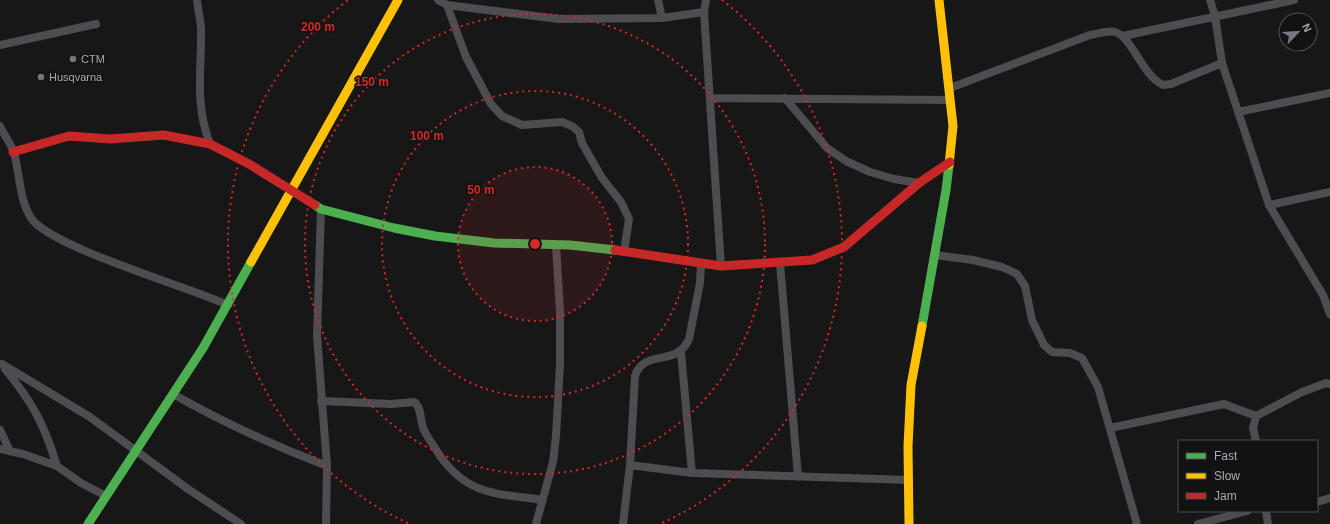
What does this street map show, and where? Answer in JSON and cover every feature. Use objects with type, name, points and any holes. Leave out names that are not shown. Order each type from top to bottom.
[{"type":"street","points":[[197,0],[201,27],[199,102],[203,127],[210,144]]},
{"type":"street","points":[[88,524],[173,394],[228,305],[290,191],[398,0]]},
{"type":"street","points":[[438,0],[447,5],[559,19],[662,18],[704,12]]},
{"type":"street","points":[[658,0],[662,18]]},
{"type":"street","points":[[706,0],[704,12],[721,266]]},
{"type":"street","points":[[909,524],[908,438],[911,385],[935,255],[950,162],[952,126],[950,88],[939,0]]},
{"type":"street","points":[[1210,0],[1215,16],[1222,63],[1269,205],[1323,295],[1330,314]]},
{"type":"street","points":[[1122,36],[1294,0]]},
{"type":"street","points":[[447,5],[466,56],[491,104],[502,116],[522,125],[562,122],[572,126],[578,132],[585,149],[602,178],[621,202],[629,219],[624,252]]},
{"type":"street","points":[[0,45],[96,24]]},
{"type":"street","points":[[950,88],[1090,35],[1115,32],[1122,36],[1151,76],[1163,85],[1171,84],[1222,63]]},
{"type":"street","points":[[1238,112],[1330,93]]},
{"type":"street","points":[[710,98],[950,100]]},
{"type":"street","points":[[785,98],[827,148],[846,161],[870,172],[894,179],[918,183]]},
{"type":"street","points":[[0,126],[14,152],[22,193],[31,218],[38,225],[60,239],[101,257],[228,305]]},
{"type":"street","points":[[14,152],[69,136],[110,139],[164,135],[210,144],[249,164],[321,209],[394,228],[435,236],[494,243],[556,245],[624,252],[721,266],[812,260],[844,247],[918,183],[950,162]]},
{"type":"street","points":[[1269,205],[1330,192]]},
{"type":"street","points":[[321,209],[317,336],[327,466],[326,524]]},
{"type":"street","points":[[536,524],[553,462],[560,364],[560,312],[556,245]]},
{"type":"street","points":[[935,255],[973,260],[1002,267],[1017,274],[1025,286],[1032,320],[1044,345],[1052,352],[1060,354],[1070,353],[1082,358],[1098,387],[1137,524]]},
{"type":"street","points":[[780,263],[798,477]]},
{"type":"street","points":[[623,524],[630,465],[635,376],[638,368],[653,359],[667,357],[681,352],[685,347],[689,339],[700,283],[701,264]]},
{"type":"street","points":[[681,352],[692,473]]},
{"type":"street","points":[[1,364],[90,416],[241,524]]},
{"type":"street","points":[[1,364],[28,397],[42,420],[56,466]]},
{"type":"street","points":[[1256,440],[1252,428],[1256,416],[1302,392],[1326,383],[1330,384]]},
{"type":"street","points":[[173,394],[218,420],[271,444],[327,466]]},
{"type":"street","points":[[321,401],[391,404],[414,402],[418,406],[425,433],[448,466],[461,479],[475,488],[543,500]]},
{"type":"street","points":[[1110,428],[1224,404],[1256,416]]},
{"type":"street","points":[[0,430],[10,451]]},
{"type":"street","points":[[0,449],[56,466],[81,483],[106,496]]},
{"type":"street","points":[[630,465],[692,473],[909,480]]},
{"type":"street","points":[[1318,502],[1330,498]]},
{"type":"street","points":[[1198,524],[1243,512]]},
{"type":"street","points":[[1266,512],[1268,524]]},
{"type":"traffic: fast","points":[[922,326],[949,165]]},
{"type":"traffic: fast","points":[[315,205],[321,209],[394,228],[435,236],[494,243],[570,245],[615,250]]},
{"type":"traffic: fast","points":[[88,524],[203,348],[251,262]]},
{"type":"traffic: slow","points":[[251,262],[398,0]]},
{"type":"traffic: slow","points":[[939,0],[953,126],[949,165]]},
{"type":"traffic: slow","points":[[909,524],[908,446],[911,385],[922,326]]},
{"type":"traffic: jam","points":[[13,152],[69,136],[110,139],[164,135],[210,144],[249,164],[315,205]]},
{"type":"traffic: jam","points":[[615,250],[721,266],[812,260],[844,247],[919,183],[950,162]]},
{"type":"place","name":"CTM","points":[[73,59]]},
{"type":"place","name":"Husqvarna","points":[[41,77]]}]
